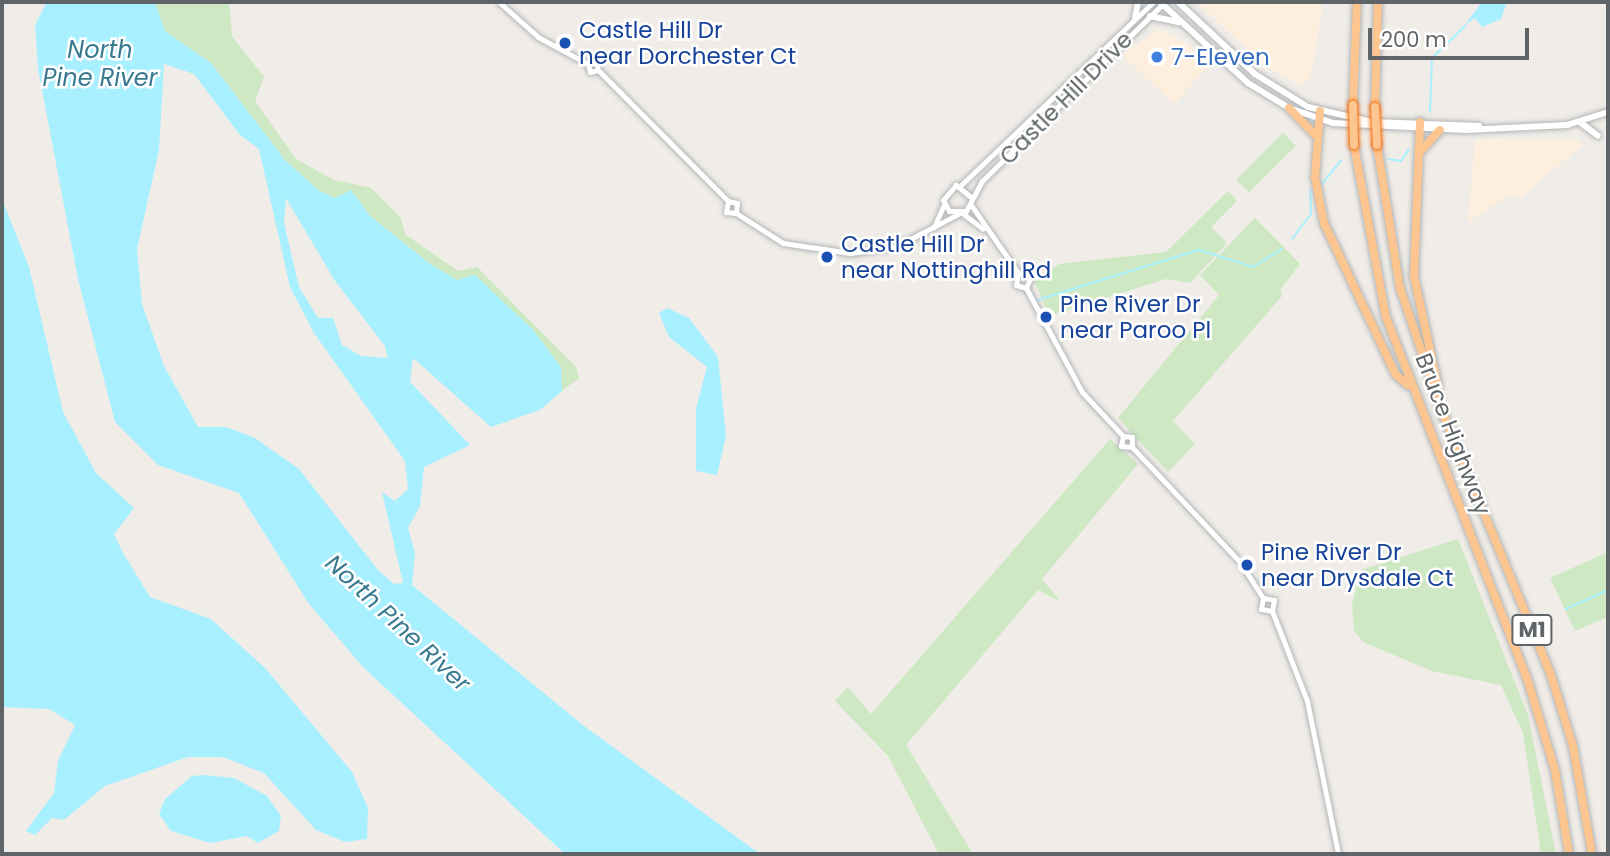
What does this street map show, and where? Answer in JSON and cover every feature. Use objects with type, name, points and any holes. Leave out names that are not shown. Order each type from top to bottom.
[{"type":"highway","name":"Bruce Highway","points":[[1357,2],[1354,145],[1374,270],[1410,386],[1527,678],[1555,770],[1569,854]]},
{"type":"highway","name":"Bruce Highway","points":[[1378,2],[1375,107],[1377,145],[1400,288],[1443,414],[1550,672],[1579,773],[1592,854]]},
{"type":"highway","points":[[1289,108],[1315,135]]},
{"type":"highway","points":[[1319,115],[1315,135],[1324,223],[1396,375],[1410,386]]},
{"type":"highway","points":[[1420,126],[1416,297],[1443,414]]},
{"type":"highway","points":[[1419,153],[1440,130]]},
{"type":"main road","points":[[1135,18],[1138,2]]},
{"type":"main road","points":[[1178,2],[1186,5],[1264,82],[1319,115]]},
{"type":"main road","points":[[1162,3],[1231,71],[1289,108],[1364,129],[1581,123],[1608,112]]},
{"type":"main road","points":[[1150,16],[1180,22]]},
{"type":"main road","points":[[1581,123],[1598,136]]},
{"type":"main road","points":[[1420,126],[1440,130],[1481,126]]},
{"type":"street","points":[[499,2],[538,37],[588,64],[590,72],[598,70],[727,201],[737,203],[736,213]]},
{"type":"street","name":"Castle Hill Drive","points":[[944,205],[945,191],[961,185],[1153,2]]},
{"type":"street","name":"Castle Hill Drive","points":[[960,214],[1052,107],[1162,3]]},
{"type":"street","points":[[961,185],[988,233],[1018,273],[1031,276],[1026,288]]},
{"type":"street","points":[[727,201],[726,212],[736,213],[783,243],[830,253],[895,247],[960,214]]},
{"type":"street","points":[[934,227],[944,205],[988,233]]},
{"type":"street","points":[[1018,273],[1016,285],[1026,288],[1074,381],[1123,436],[1122,447],[1132,447],[1240,562],[1263,597],[1274,600],[1272,611],[1307,701],[1338,854]]},
{"type":"street","points":[[1263,597],[1261,609],[1272,611]]},
{"type":"shaded area","points":[[1197,2],[1323,2],[1311,77],[1300,85],[1264,65]]},
{"type":"shaded area","name":"7-Eleven","points":[[1159,29],[1186,43],[1208,66],[1174,104],[1122,55]]},
{"type":"shaded area","points":[[1482,139],[1577,140],[1582,145],[1519,199],[1511,194],[1468,222],[1475,142]]},
{"type":"green space","points":[[155,2],[229,2],[232,36],[264,77],[255,101],[296,159],[334,180],[371,188],[400,217],[406,235],[458,271],[477,267],[576,367],[579,378],[562,391],[561,367],[370,216],[351,190],[335,198],[318,190],[285,160],[211,63],[165,31]]},
{"type":"green space","points":[[1283,133],[1296,146],[1249,192],[1236,180]]},
{"type":"green space","points":[[1228,191],[1237,201],[1211,227],[1227,243],[1190,283],[1166,279],[1049,316],[1034,280],[1059,264],[1166,252]]},
{"type":"green space","points":[[1255,218],[1300,264],[1280,290],[1282,296],[1173,421],[1195,444],[1168,472],[1118,418],[1219,295],[1200,275]]},
{"type":"green space","points":[[1110,439],[1138,464],[1042,579],[1061,602],[1038,590],[906,745],[973,854],[939,854],[888,756],[835,701],[848,687],[871,714]]},
{"type":"green space","points":[[1458,539],[1528,715],[1556,854],[1541,854],[1523,733],[1501,685],[1432,671],[1363,642],[1354,630],[1352,604],[1361,570]]},
{"type":"green space","points":[[1608,552],[1608,617],[1575,631],[1550,578]]},
{"type":"water","name":"North Pine River","points":[[47,2],[155,2],[165,31],[211,63],[285,160],[318,190],[335,198],[351,190],[370,216],[430,264],[457,280],[475,275],[533,330],[561,367],[562,391],[540,410],[491,427],[413,358],[410,382],[470,445],[424,467],[420,506],[408,528],[415,553],[412,585],[584,726],[760,854],[565,854],[364,668],[309,604],[239,493],[158,465],[115,422],[78,279],[38,69],[35,25]],"holes":[[[164,64],[194,74],[240,135],[259,149],[290,287],[314,333],[405,461],[408,489],[395,501],[382,492],[403,583],[394,584],[378,570],[299,469],[255,438],[226,427],[198,427],[164,366],[142,304],[137,249],[159,150]],[[286,198],[335,281],[385,346],[388,358],[361,356],[342,345],[333,318],[318,318],[299,287],[284,223]]]},
{"type":"water","points":[[1482,2],[1507,2],[1501,19],[1482,27],[1475,18],[1464,26]]},
{"type":"water","points":[[2,199],[29,267],[63,412],[96,473],[134,508],[114,534],[123,553],[150,597],[211,619],[265,668],[352,772],[368,808],[367,839],[345,842],[316,830],[264,773],[223,757],[188,757],[105,786],[64,820],[52,818],[35,835],[26,831],[54,793],[58,761],[75,725],[49,709],[2,707]]},
{"type":"water","points":[[667,308],[689,318],[718,357],[726,436],[717,475],[696,471],[696,408],[707,367],[669,337],[659,313]]},
{"type":"water","points":[[192,776],[234,778],[267,796],[281,816],[279,831],[258,843],[247,836],[210,843],[171,831],[159,814],[165,799]]},
{"type":"waterway","points":[[1430,112],[1432,58],[1465,26]]},
{"type":"waterway","points":[[1388,159],[1401,161],[1409,149]]},
{"type":"waterway","points":[[1321,185],[1341,160]]},
{"type":"waterway","points":[[1292,239],[1311,214],[1310,190]]},
{"type":"waterway","points":[[1037,300],[1199,250],[1253,267],[1282,249]]},
{"type":"waterway","points":[[1566,609],[1608,590]]},
{"type":"place","name":"Castle Hill Dr near Dorchester Ct","points":[[565,43]]},
{"type":"place","name":"7-Eleven","points":[[1157,57]]},
{"type":"place","name":"Castle Hill Dr near Nottinghill Rd","points":[[827,257]]},
{"type":"place","name":"Pine River Dr near Paroo Pl","points":[[1046,317]]},
{"type":"place","name":"Pine River Dr near Drysdale Ct","points":[[1247,565]]}]
